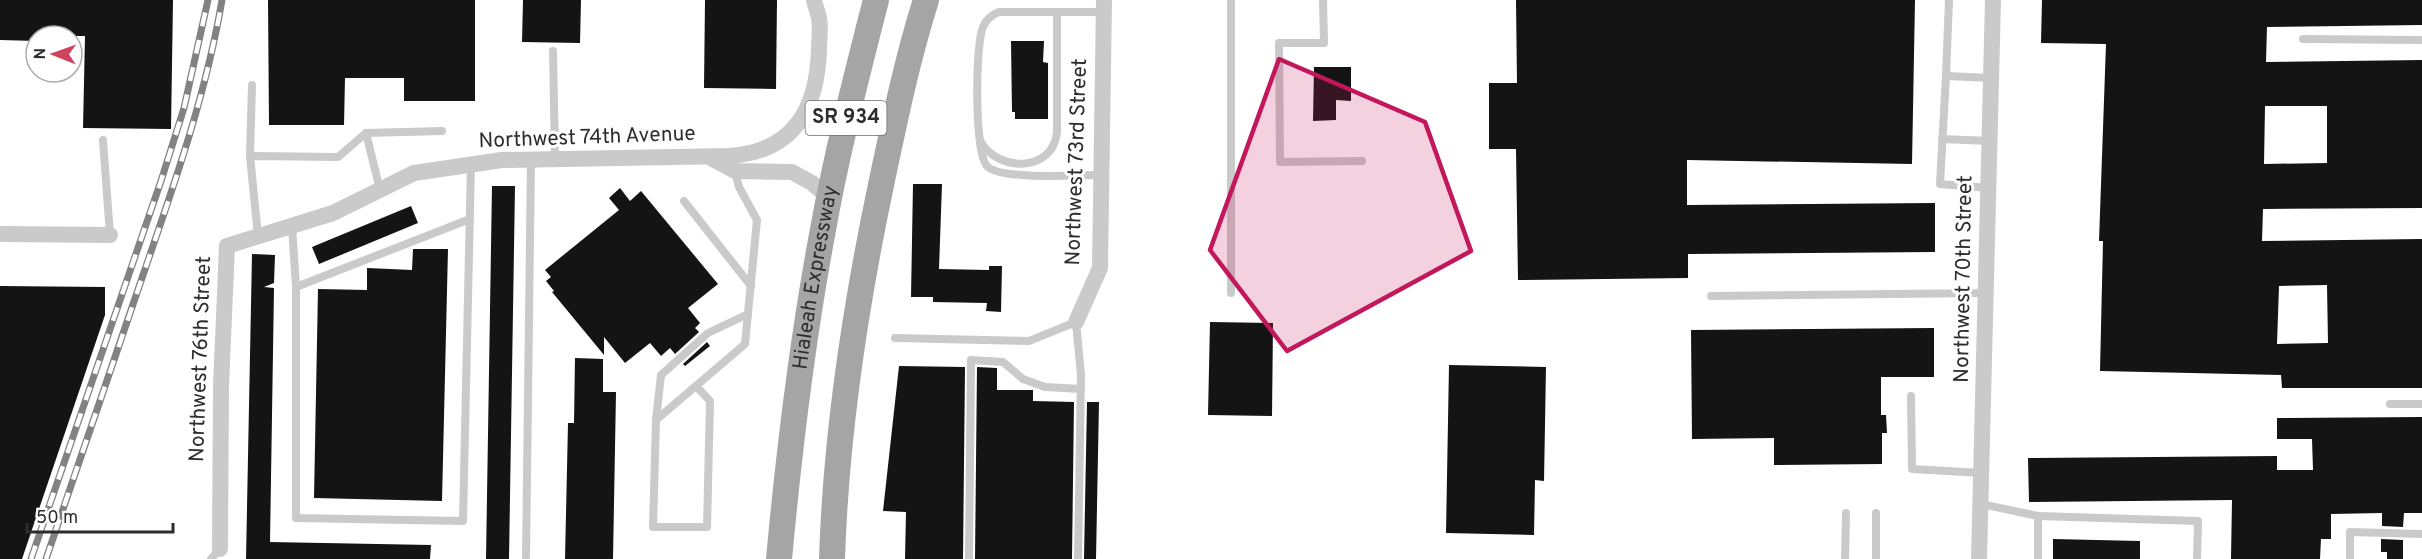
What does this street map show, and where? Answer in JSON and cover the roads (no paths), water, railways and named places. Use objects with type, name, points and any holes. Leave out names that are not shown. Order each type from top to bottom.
[{"type":"main road","name":"Hialeah Expressway","points":[[778,559],[801,370],[829,198],[851,97],[876,0]]},
{"type":"main road","name":"SR 934","points":[[832,559],[837,464],[862,288],[886,161],[926,0]]},
{"type":"street","points":[[814,0],[819,18]]},
{"type":"street","points":[[819,18],[826,0]]},
{"type":"street","name":"Northwest 70th Street","points":[[1979,559],[1993,0]]},
{"type":"street","name":"Northwest 73rd Street","points":[[1076,322],[1100,268],[1104,6]]},
{"type":"street","name":"Northwest 74th Avenue","points":[[333,213],[414,173],[471,163],[531,158],[708,156],[755,152],[777,142],[794,128],[814,94],[818,72],[819,18]]},
{"type":"street","name":"Northwest 74th Avenue","points":[[708,156],[735,171],[792,172],[812,183],[829,198]]},
{"type":"street","name":"Northwest 76th Street","points":[[218,556],[220,386],[227,246],[333,213]]},
{"type":"street","points":[[0,234],[110,235]]},
{"type":"lane","points":[[1231,0],[1231,293]]},
{"type":"lane","points":[[1323,0],[1324,43],[1280,43],[1280,162],[1362,161]]},
{"type":"lane","points":[[1949,0],[1940,184],[1989,188]]},
{"type":"lane","points":[[1101,175],[1006,175],[987,167],[982,158],[977,131],[978,45],[983,27],[993,15],[999,12],[1057,12],[1104,6]]},
{"type":"lane","points":[[979,139],[988,152],[1004,162],[1034,162],[1047,157],[1052,151],[1056,143],[1057,132],[1057,12]]},
{"type":"lane","points":[[2303,39],[2422,40]]},
{"type":"lane","points":[[553,51],[555,158]]},
{"type":"lane","points":[[1946,76],[1992,78]]},
{"type":"lane","points":[[252,85],[250,156],[258,236]]},
{"type":"lane","points":[[250,156],[338,157],[366,133],[442,131]]},
{"type":"lane","points":[[366,133],[380,190]]},
{"type":"lane","points":[[1942,139],[1990,141]]},
{"type":"lane","points":[[103,140],[110,235]]},
{"type":"lane","points":[[526,557],[531,158]]},
{"type":"lane","points":[[292,226],[296,287],[296,518],[463,521],[471,163]]},
{"type":"lane","points":[[656,420],[745,344],[757,220],[739,187],[735,171]]},
{"type":"lane","points":[[684,201],[751,286]]},
{"type":"lane","points":[[296,287],[470,219]]},
{"type":"lane","points":[[1711,296],[1987,293]]},
{"type":"lane","points":[[696,386],[710,401],[707,527],[653,527],[656,420],[661,375],[708,333],[748,314]]},
{"type":"lane","points":[[895,338],[1029,341],[1076,322],[1081,389],[1078,559]]},
{"type":"lane","points":[[969,559],[971,360],[1003,362],[1023,379],[1045,387],[1081,389]]},
{"type":"lane","points":[[1911,396],[1912,469],[1982,473]]},
{"type":"lane","points":[[2390,404],[2422,404]]},
{"type":"lane","points":[[1981,504],[2038,516],[2198,521],[2197,559]]},
{"type":"lane","points":[[1845,559],[1846,513]]},
{"type":"lane","points":[[1876,513],[1876,559]]},
{"type":"lane","points":[[2038,516],[2038,559]]},
{"type":"lane","points":[[2350,559],[2350,532],[2422,534]]},
{"type":"railway","points":[[31,559],[161,181],[184,108],[208,0]]},
{"type":"railway","points":[[46,559],[177,173],[198,105],[222,0]]}]
